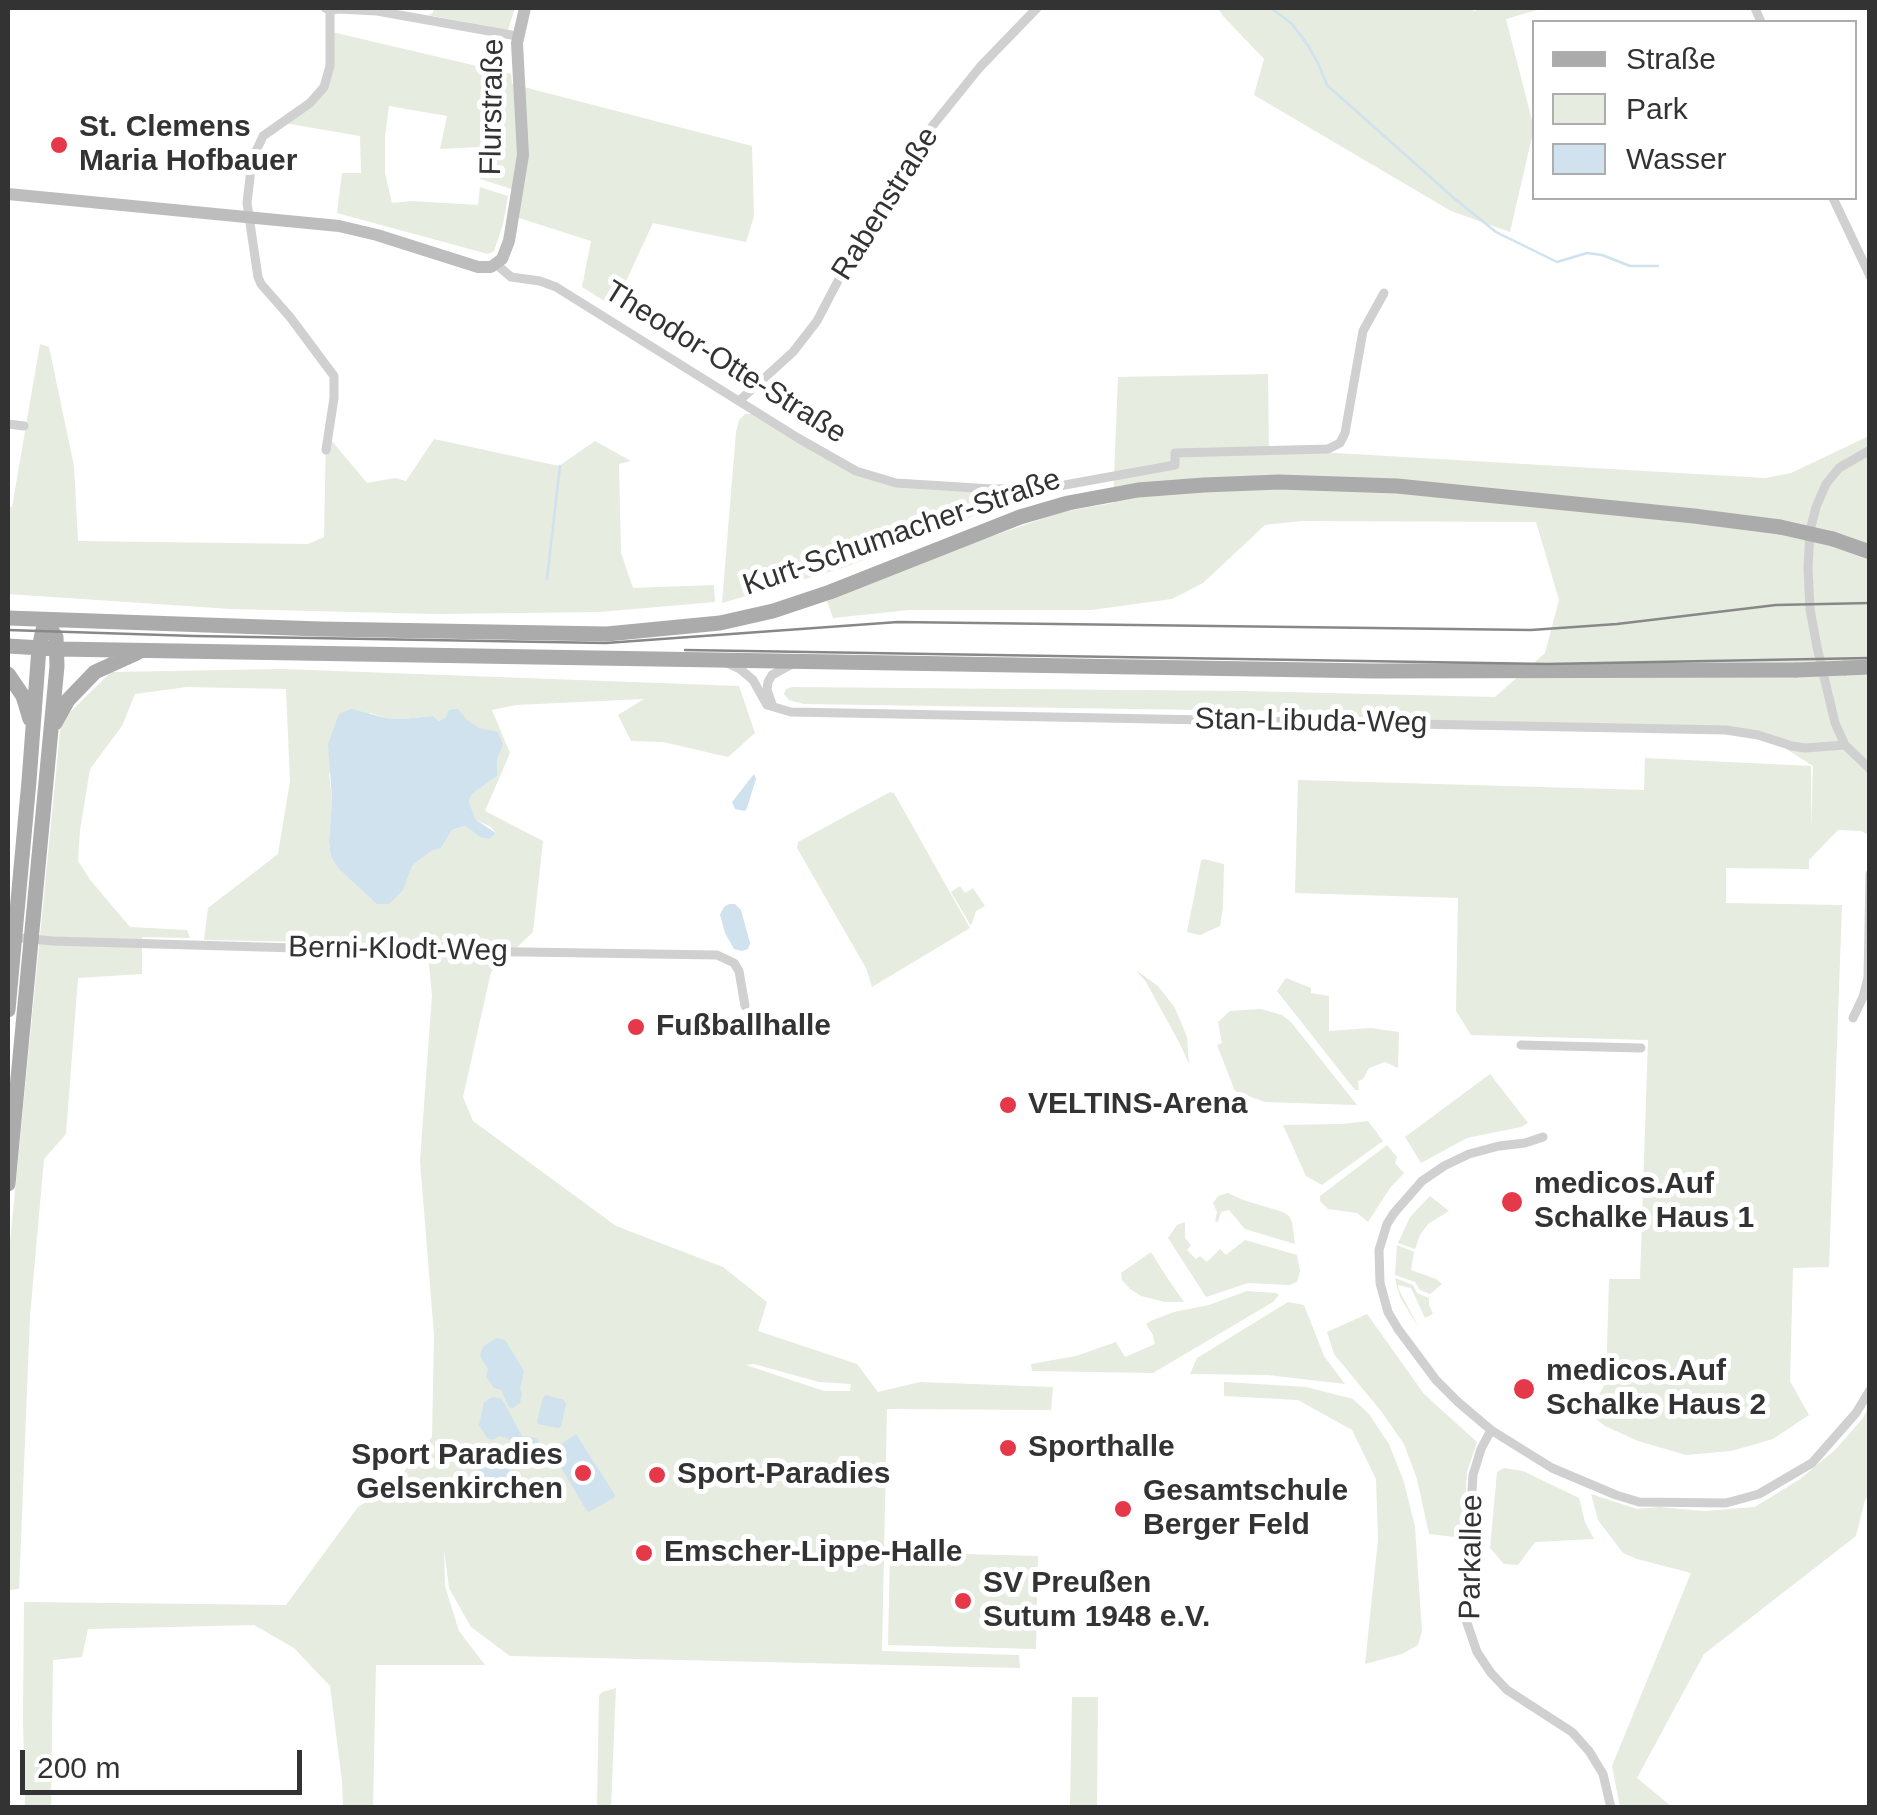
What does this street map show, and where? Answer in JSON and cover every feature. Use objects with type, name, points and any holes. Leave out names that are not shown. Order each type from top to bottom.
[{"type":"main road","name":"Kurt-Schumacher-Straße","points":[[8,618],[608,634],[720,623],[830,592],[1020,516],[1138,490],[1204,484],[1398,486],[1694,516],[1780,528],[1833,539],[1870,552]]},
{"type":"main road","points":[[8,1184],[18,937],[39,648],[45,621]]},
{"type":"main road","points":[[8,1010],[51,731],[58,648],[54,632],[45,621]]},
{"type":"main road","points":[[8,646],[1374,671],[1870,668]]},
{"type":"main road","points":[[51,731],[68,700],[95,672],[146,650]]},
{"type":"main road","points":[[8,674],[23,696],[34,729]]},
{"type":"street","name":"Flurstraße","points":[[496,264],[509,241],[522,155],[518,36],[525,8]]},
{"type":"street","name":"Rabenstraße","points":[[738,401],[793,352],[817,321],[865,229],[913,150],[974,75],[1037,8]]},
{"type":"street","points":[[326,450],[334,376],[258,277],[247,203],[257,146],[272,128],[310,103],[324,87],[330,66],[328,9],[377,12],[518,36]]},
{"type":"street","name":"Theodor-Otte-Straße","points":[[8,194],[339,226],[478,268],[496,264],[511,277],[540,281],[556,288],[846,467],[896,483],[1004,490],[1048,488],[1175,466],[1176,453],[1328,449],[1340,443],[1344,433],[1362,331],[1384,293]]},
{"type":"street","points":[[1834,200],[1870,276]]},
{"type":"street","points":[[8,424],[24,426]]},
{"type":"street","points":[[1870,450],[1839,468],[1826,484],[1810,531],[1808,578],[1827,696],[1846,746],[1870,769]]},
{"type":"street","points":[[720,660],[747,674],[767,705],[774,708]]},
{"type":"street","points":[[774,708],[767,690],[772,675],[799,660]]},
{"type":"street","name":"Stan-Libuda-Weg","points":[[774,708],[792,712],[1726,730],[1805,748],[1846,746]]},
{"type":"street","points":[[1853,1018],[1868,978],[1870,874]]},
{"type":"street","name":"Berni-Klodt-Weg","points":[[18,937],[330,949],[718,956],[734,963],[739,971],[744,1006]]},
{"type":"street","points":[[1521,1045],[1641,1048]]},
{"type":"street","points":[[1543,1137],[1469,1154],[1422,1181],[1387,1224],[1379,1250],[1380,1283],[1388,1312],[1398,1329],[1436,1380],[1491,1430],[1552,1468],[1639,1502],[1726,1502],[1759,1494],[1812,1462],[1856,1413],[1870,1390]]},
{"type":"street","name":"Parkallee","points":[[1491,1430],[1473,1475],[1466,1620],[1477,1652],[1507,1690],[1572,1732],[1590,1750],[1603,1774],[1611,1808]]},
{"type":"green space","points":[[434,8],[515,8],[508,30],[428,15]]},
{"type":"green space","points":[[1218,8],[1544,8],[1506,19],[1532,120],[1532,137],[1510,232],[1451,211],[1254,95],[1264,59]]},
{"type":"green space","points":[[332,32],[511,74],[512,84],[752,146],[754,216],[746,242],[653,223],[614,307],[582,287],[591,241],[519,218],[521,192],[480,179],[479,147],[440,149],[447,116],[389,106],[385,173],[392,203],[478,205],[480,187],[508,196],[494,251],[488,254],[337,213],[342,173],[361,173],[360,136],[284,123],[319,98]]},
{"type":"green space","points":[[40,344],[49,347],[74,466],[78,541],[308,544],[324,537],[326,434],[367,483],[395,478],[406,481],[434,439],[559,466],[595,441],[631,461],[619,464],[621,553],[633,588],[714,585],[715,602],[599,612],[436,614],[231,609],[8,594],[8,506],[12,507]]},
{"type":"green space","points":[[1268,374],[1269,453],[1335,453],[1765,478],[1791,473],[1869,436],[1869,835],[1838,830],[1809,860],[1809,869],[1726,868],[1726,903],[1842,905],[1829,1267],[1793,1268],[1790,1381],[1809,1415],[1773,1439],[1731,1451],[1686,1455],[1638,1441],[1605,1426],[1589,1413],[1606,1382],[1609,1279],[1640,1279],[1648,1040],[1471,1035],[1456,1011],[1458,898],[1295,893],[1298,780],[1644,790],[1645,758],[1811,766],[1811,830],[1813,766],[1775,742],[1743,731],[1311,720],[1268,711],[804,704],[789,700],[784,694],[792,687],[1495,697],[1545,653],[1559,600],[1536,522],[1301,521],[1265,525],[1203,583],[1172,599],[1091,610],[909,610],[833,618],[827,601],[925,560],[1061,512],[1113,503],[1118,377]]},
{"type":"green space","points":[[745,414],[752,414],[837,465],[944,490],[1026,495],[846,567],[722,603],[736,432]]},
{"type":"green space","points":[[282,669],[739,686],[755,733],[728,757],[663,742],[631,741],[618,715],[644,699],[516,705],[492,710],[510,753],[485,811],[543,841],[533,932],[491,972],[463,1097],[473,1121],[616,1226],[723,1267],[767,1302],[758,1331],[857,1364],[878,1392],[920,1382],[1053,1387],[1051,1410],[887,1409],[882,1651],[1019,1655],[1020,1668],[510,1656],[471,1627],[449,1588],[444,1550],[445,1586],[459,1631],[485,1665],[376,1665],[373,1807],[343,1807],[330,1686],[294,1648],[254,1625],[88,1629],[82,1657],[53,1660],[51,1807],[25,1807],[24,1602],[286,1605],[358,1507],[393,1485],[432,1437],[434,1335],[420,1161],[432,995],[427,944],[204,940],[208,908],[278,854],[290,781],[286,689],[187,687],[135,694],[122,726],[90,769],[78,861],[130,927],[187,930],[190,938],[142,937],[142,974],[78,978],[66,1134],[44,1159],[30,1316],[19,1589],[8,1590],[8,1263],[61,721],[111,672]],"holes":[[[370,713],[386,718],[433,716],[439,721],[446,717],[466,720],[503,745],[497,760],[497,776],[472,794],[469,803],[476,820],[496,833],[488,839],[465,826],[452,830],[441,848],[412,866],[378,904],[338,868],[331,857],[329,842],[329,774]],[[746,1365],[819,1382],[851,1384],[850,1391],[824,1391]]]},
{"type":"green space","points":[[890,792],[970,928],[872,987],[866,968],[797,848],[798,842]]},
{"type":"green space","points":[[1204,859],[1224,864],[1223,907],[1220,926],[1200,935],[1187,932]]},
{"type":"green space","points":[[960,886],[965,893],[973,888],[985,906],[976,911],[971,926],[951,892]]},
{"type":"green space","points":[[1136,970],[1158,986],[1175,1008],[1187,1037],[1189,1064],[1146,982]]},
{"type":"green space","points":[[1286,978],[1311,988],[1311,993],[1329,996],[1329,1031],[1371,1028],[1399,1032],[1398,1068],[1385,1062],[1369,1068],[1358,1081],[1359,1090],[1355,1090],[1277,991]]},
{"type":"green space","points":[[1261,1009],[1291,1022],[1357,1105],[1265,1102],[1235,1091],[1217,1045],[1222,1043],[1218,1022],[1230,1011]]},
{"type":"green space","points":[[1490,1074],[1528,1123],[1467,1138],[1421,1163],[1405,1137]]},
{"type":"green space","points":[[1368,1121],[1383,1141],[1322,1185],[1306,1176],[1283,1125],[1342,1124]]},
{"type":"green space","points":[[1387,1145],[1404,1173],[1368,1222],[1357,1213],[1328,1209],[1320,1201],[1320,1196]]},
{"type":"green space","points":[[1228,1193],[1289,1216],[1295,1244],[1245,1229],[1229,1210],[1221,1212],[1218,1222],[1215,1221],[1213,1203],[1218,1196]]},
{"type":"green space","points":[[1430,1196],[1449,1211],[1428,1224],[1415,1249],[1398,1243],[1410,1217]]},
{"type":"green space","points":[[1185,1222],[1185,1238],[1191,1245],[1187,1250],[1196,1259],[1200,1256],[1207,1262],[1220,1249],[1226,1255],[1245,1240],[1297,1255],[1297,1282],[1248,1283],[1206,1297],[1168,1238],[1177,1225]]},
{"type":"green space","points":[[1397,1245],[1414,1252],[1411,1270],[1442,1284],[1430,1294],[1420,1290],[1415,1282],[1395,1275]]},
{"type":"green space","points":[[1151,1252],[1184,1302],[1141,1296],[1122,1280],[1121,1273]]},
{"type":"green space","points":[[1395,1278],[1413,1285],[1417,1293],[1429,1298],[1433,1314],[1425,1318],[1411,1288],[1398,1285],[1419,1328],[1401,1299]]},
{"type":"green space","points":[[1247,1291],[1279,1295],[1153,1373],[1032,1371],[1031,1364],[1076,1356],[1116,1342],[1125,1357],[1155,1344],[1146,1324],[1153,1320]]},
{"type":"green space","points":[[1288,1302],[1304,1305],[1324,1356],[1345,1384],[1268,1375],[1190,1374],[1197,1358]]},
{"type":"green space","points":[[1367,1314],[1424,1394],[1477,1442],[1467,1472],[1463,1538],[1429,1534],[1417,1479],[1404,1444],[1334,1354],[1327,1332]]},
{"type":"green space","points":[[1224,1382],[1306,1387],[1353,1399],[1369,1414],[1389,1444],[1415,1527],[1422,1631],[1418,1645],[1402,1654],[1365,1664],[1378,1540],[1376,1479],[1352,1430],[1298,1400],[1224,1396]]},
{"type":"green space","points":[[1869,1406],[1869,1494],[1856,1536],[1704,1654],[1637,1778],[1672,1807],[1620,1807],[1612,1766],[1691,1573],[1623,1553],[1598,1520],[1591,1494],[1637,1509],[1704,1511],[1755,1507],[1800,1479],[1835,1450]]},
{"type":"green space","points":[[1504,1468],[1523,1471],[1579,1498],[1594,1539],[1535,1542],[1518,1565],[1504,1564],[1490,1548],[1497,1472]]},
{"type":"green space","name":"SV Preußen Sutum 1948 e.V.","points":[[890,1552],[1038,1556],[1036,1649],[888,1645]]},
{"type":"green space","points":[[616,1688],[611,1807],[597,1807],[599,1696]]},
{"type":"green space","points":[[1072,1697],[1098,1697],[1097,1807],[1070,1807]]},
{"type":"water","points":[[351,709],[386,718],[433,716],[439,721],[449,710],[458,709],[479,728],[498,732],[503,745],[497,760],[497,776],[472,794],[469,802],[476,820],[496,833],[489,839],[465,826],[452,830],[441,848],[412,866],[403,890],[389,904],[377,904],[331,857],[328,744],[339,714]]},
{"type":"water","points":[[754,774],[747,808],[735,809],[732,802]]},
{"type":"water","points":[[729,904],[741,910],[750,943],[748,949],[734,949],[725,933],[720,915]]},
{"type":"water","points":[[496,1338],[505,1340],[524,1371],[520,1403],[513,1408],[486,1376],[488,1369],[480,1356],[483,1347]]},
{"type":"water","points":[[546,1395],[566,1404],[561,1427],[538,1424]]},
{"type":"water","points":[[493,1397],[502,1399],[522,1436],[536,1438],[542,1448],[537,1462],[532,1465],[514,1460],[507,1438],[487,1438],[479,1425],[484,1402]]},
{"type":"water","name":"Sport Paradies Gelsenkirchen","points":[[576,1434],[615,1495],[589,1512],[551,1451]]},
{"type":"water","points":[[493,1452],[500,1454],[511,1473],[489,1486],[477,1467],[479,1461]]},
{"type":"waterway","points":[[1271,8],[1292,24],[1307,44],[1327,85],[1496,232],[1557,262],[1587,253],[1630,266],[1658,266]]},
{"type":"waterway","points":[[547,579],[560,466]]},
{"type":"tram line","points":[[8,630],[606,643],[898,622],[1531,630],[1776,605],[1870,603]]},
{"type":"tram line","points":[[685,650],[1547,664],[1870,658]]},
{"type":"place","name":"St. Clemens Maria Hofbauer","points":[[59,145]]},
{"type":"place","name":"Fußballhalle","points":[[636,1027]]},
{"type":"place","name":"VELTINS-Arena","points":[[1008,1105]]},
{"type":"place","name":"medicos.Auf Schalke Haus 1","points":[[1512,1202]]},
{"type":"place","name":"medicos.Auf Schalke Haus 2","points":[[1524,1389]]},
{"type":"place","name":"Sporthalle","points":[[1008,1448]]},
{"type":"place","name":"Sport Paradies Gelsenkirchen","points":[[583,1473]]},
{"type":"place","name":"Sport-Paradies","points":[[657,1475]]},
{"type":"place","name":"Gesamtschule Berger Feld","points":[[1123,1509]]},
{"type":"place","name":"Emscher-Lippe-Halle","points":[[644,1553]]},
{"type":"place","name":"SV Preußen Sutum 1948 e.V.","points":[[963,1601]]}]
